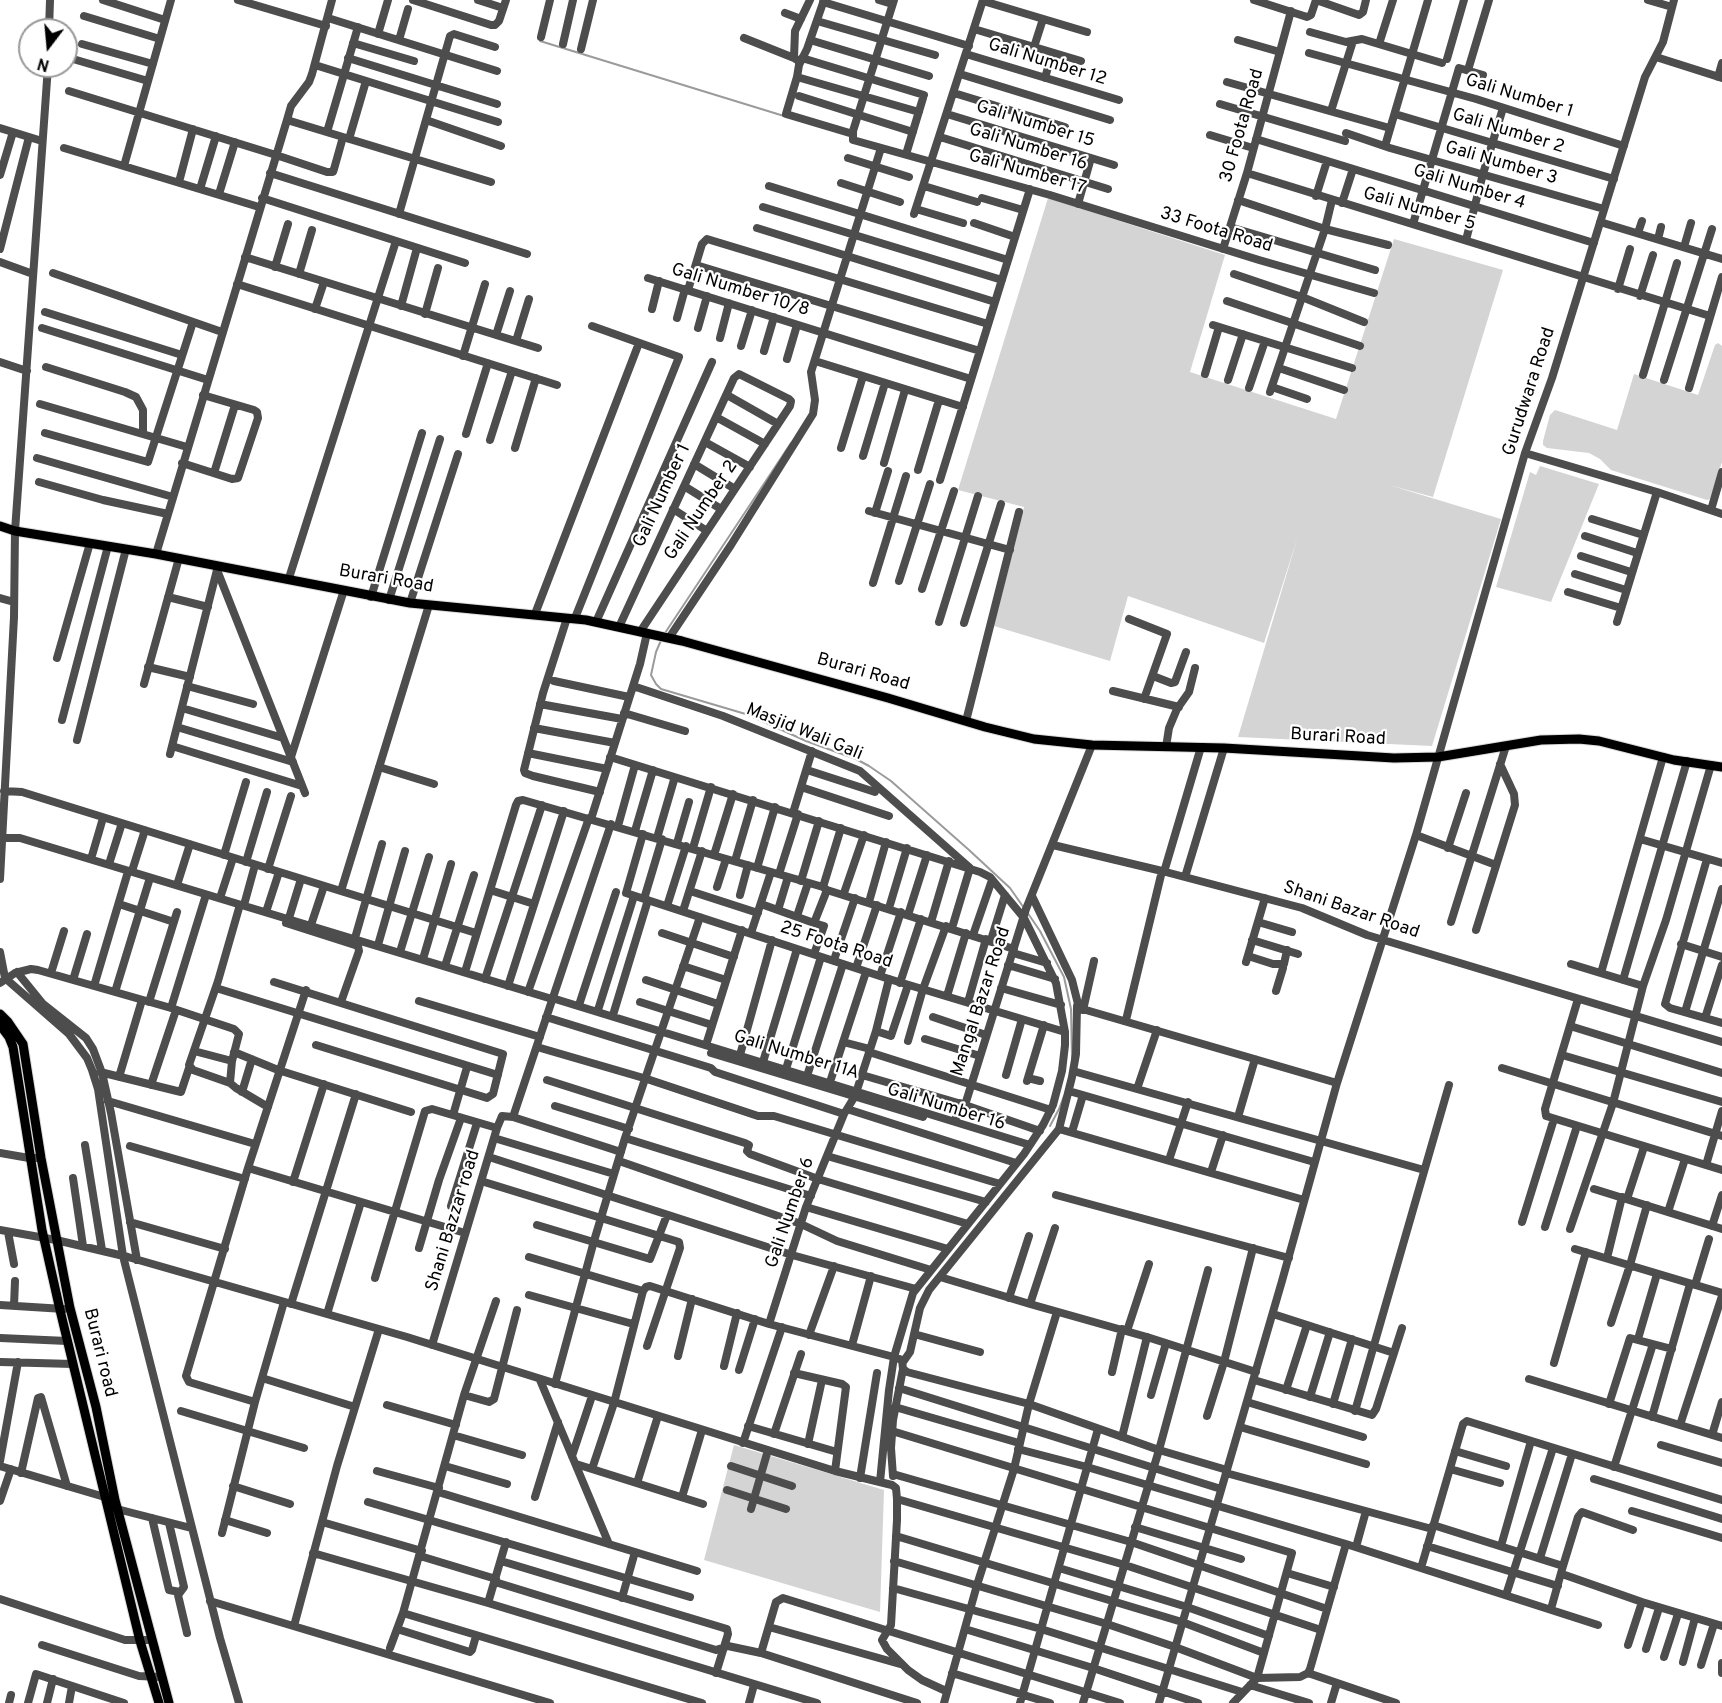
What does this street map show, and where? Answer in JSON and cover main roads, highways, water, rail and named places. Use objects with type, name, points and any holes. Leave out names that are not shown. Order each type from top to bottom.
[{"type":"main road","name":"Burari Road","points":[[0,526],[21,532],[179,558],[218,568],[289,578],[389,600],[596,622],[655,635],[1034,739],[1092,745],[1224,748],[1376,758],[1438,757],[1541,740],[1579,739],[1599,741],[1663,757],[1722,767]]},
{"type":"main road","name":"Burari road","points":[[0,1014],[23,1044],[56,1239],[67,1341],[140,1641],[169,1703]]},
{"type":"main road","name":"Burari road","points":[[0,1025],[9,1037],[15,1057],[29,1158],[44,1238],[96,1407],[116,1505],[151,1640],[159,1703]]},
{"type":"waterway","points":[[540,41],[784,116]]},
{"type":"waterway","points":[[665,633],[791,443]]},
{"type":"waterway","points":[[662,638],[651,675],[661,689],[749,715],[869,766],[891,781],[969,850],[1010,888],[1024,908]]},
{"type":"waterway","points":[[1027,912],[1040,931],[1064,977],[1071,1009],[1072,1058]]},
{"type":"waterway","points":[[1050,1126],[1064,1096]]}]
